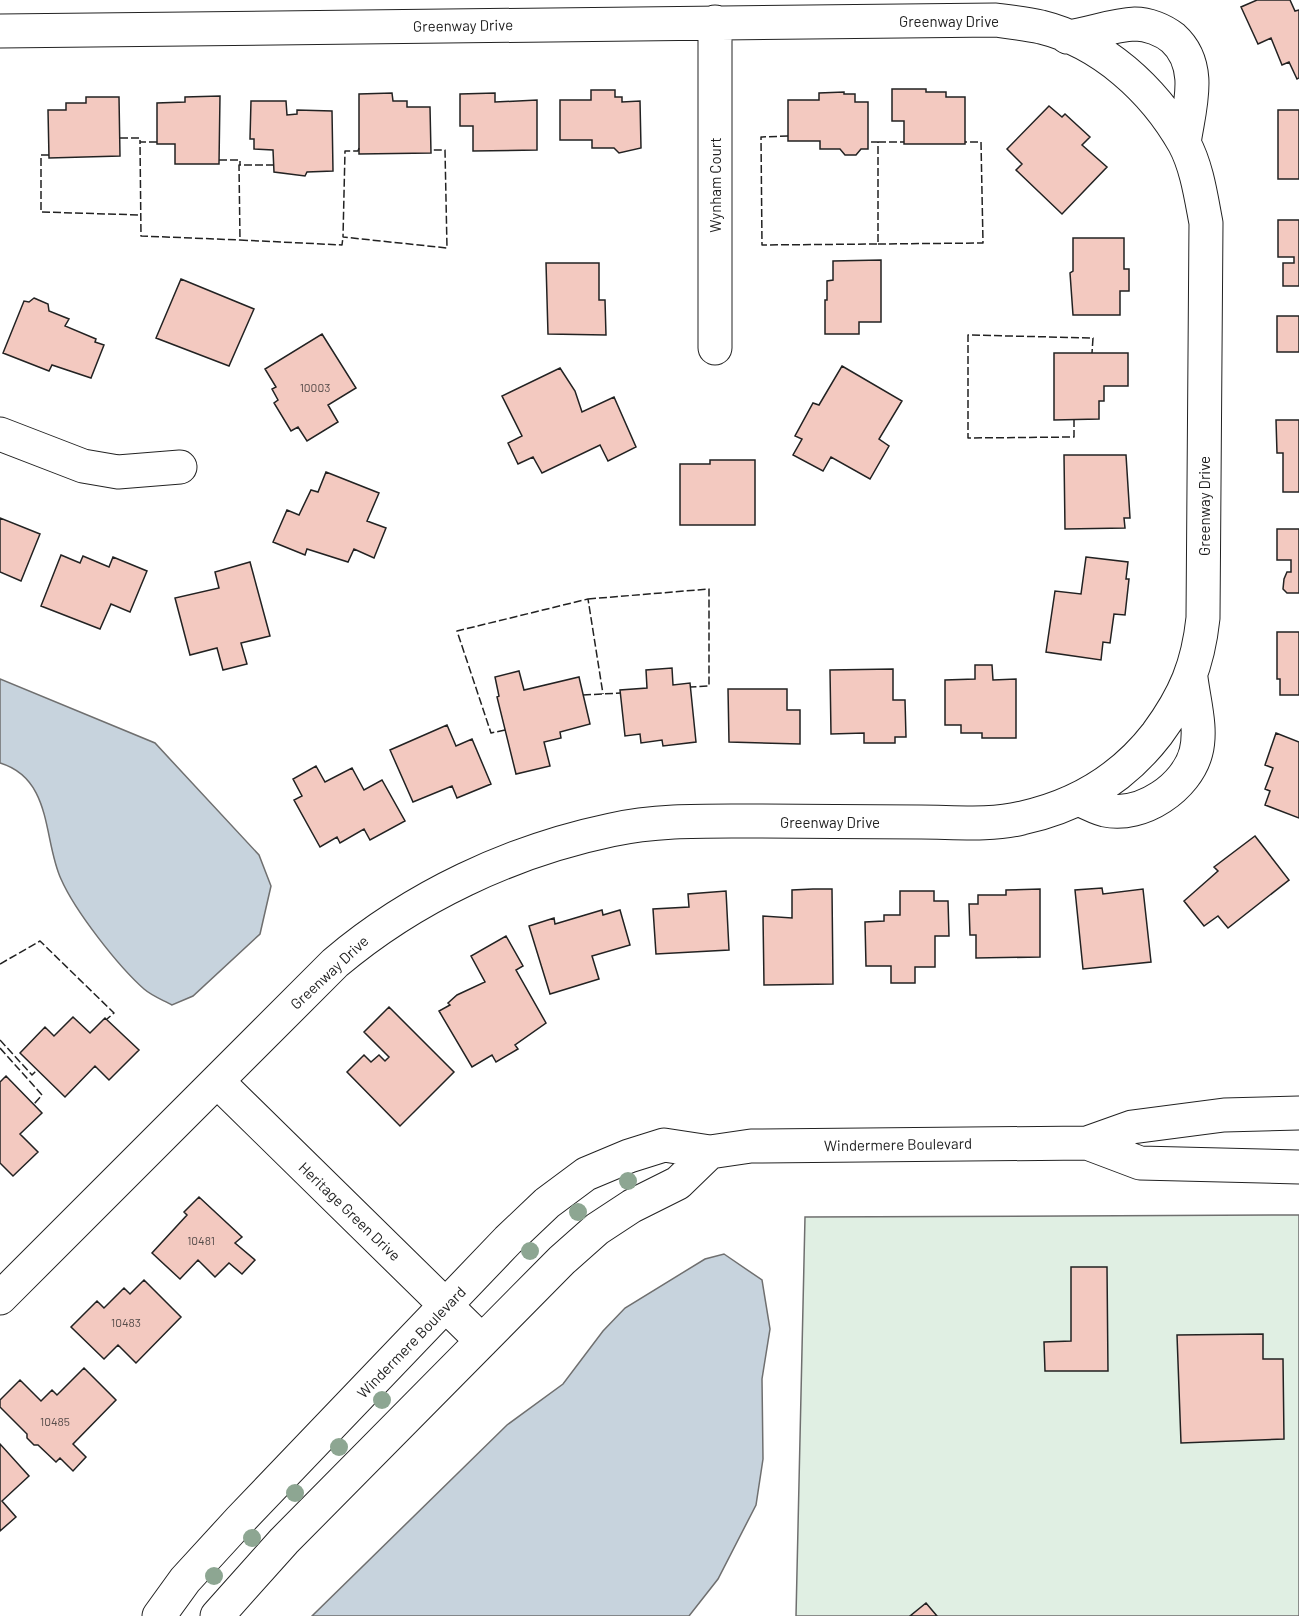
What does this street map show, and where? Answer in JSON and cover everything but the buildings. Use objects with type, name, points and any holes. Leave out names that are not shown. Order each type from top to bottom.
[{"type":"street","name":"Greenway Drive","points":[[0,31],[996,20],[1042,27],[1100,53],[1131,75],[1155,101],[1184,143],[1201,195],[1206,223],[1203,618],[1200,645],[1191,678],[1172,714],[1145,749],[1114,778],[1079,799],[1050,811],[1009,820],[689,821],[612,829],[535,851],[482,872],[372,931],[335,963],[218,1081],[4,1286]]},
{"type":"street","name":"Wynham Court","points":[[715,22],[715,348]]},
{"type":"street","points":[[1067,37],[1136,24],[1167,33],[1183,50],[1191,66],[1192,94],[1184,143]]},
{"type":"street","points":[[0,434],[83,466],[144,472],[180,467]]},
{"type":"street","points":[[1079,799],[1106,811],[1129,809],[1158,800],[1182,781],[1196,753],[1198,729],[1191,678]]},
{"type":"street","name":"Heritage Green Drive","points":[[218,1081],[482,1341]]},
{"type":"street","name":"Windermere Boulevard","points":[[159,1616],[185,1580],[240,1520],[446,1305],[547,1203],[586,1173],[664,1145],[710,1152],[751,1146],[1087,1143],[1132,1127],[1224,1115],[1299,1113]]},
{"type":"street","name":"Windermere Boulevard","points":[[1087,1143],[1140,1163],[1299,1167]]},
{"type":"street","points":[[217,1616],[284,1541],[482,1341],[597,1229],[632,1206],[678,1183],[710,1152]]},
{"type":"green space","points":[[1299,1215],[1299,1616],[796,1616],[805,1217]]},
{"type":"shaded area","points":[[0,679],[155,743],[259,855],[271,886],[260,934],[193,996],[172,1005],[147,991],[110,953],[76,906],[55,863],[44,812],[38,796],[29,782],[17,771],[0,763]]},
{"type":"shaded area","points":[[724,1254],[762,1280],[770,1329],[762,1379],[763,1459],[756,1505],[718,1579],[689,1616],[312,1616],[507,1425],[563,1384],[603,1331],[625,1308],[705,1259]]},
{"type":"fence","points":[[788,136],[761,137],[762,245],[878,244],[878,142],[868,142]]},
{"type":"fence","points":[[120,138],[140,138],[140,142]]},
{"type":"fence","points":[[157,142],[140,142],[141,236],[240,240]]},
{"type":"fence","points":[[878,142],[904,142]]},
{"type":"fence","points":[[878,244],[983,243],[981,142],[965,142]]},
{"type":"fence","points":[[359,148],[358,151],[345,151],[343,237],[447,248],[445,150],[431,150]]},
{"type":"fence","points":[[49,155],[41,155],[41,212],[141,215]]},
{"type":"fence","points":[[219,160],[240,160],[240,165]]},
{"type":"fence","points":[[274,165],[239,165],[240,240],[342,245],[343,237]]},
{"type":"fence","points":[[1074,419],[1074,437],[968,438],[968,335],[1093,338],[1092,353]]},
{"type":"fence","points":[[588,599],[709,589],[709,686],[690,687]]},
{"type":"fence","points":[[505,730],[491,733],[457,631],[588,599],[603,694]]},
{"type":"fence","points":[[583,695],[621,693]]},
{"type":"fence","points":[[0,964],[40,941],[114,1013],[107,1019]]},
{"type":"fence","points":[[0,1040],[32,1075],[37,1070]]},
{"type":"fence","points":[[0,1048],[42,1095],[34,1104]]}]
